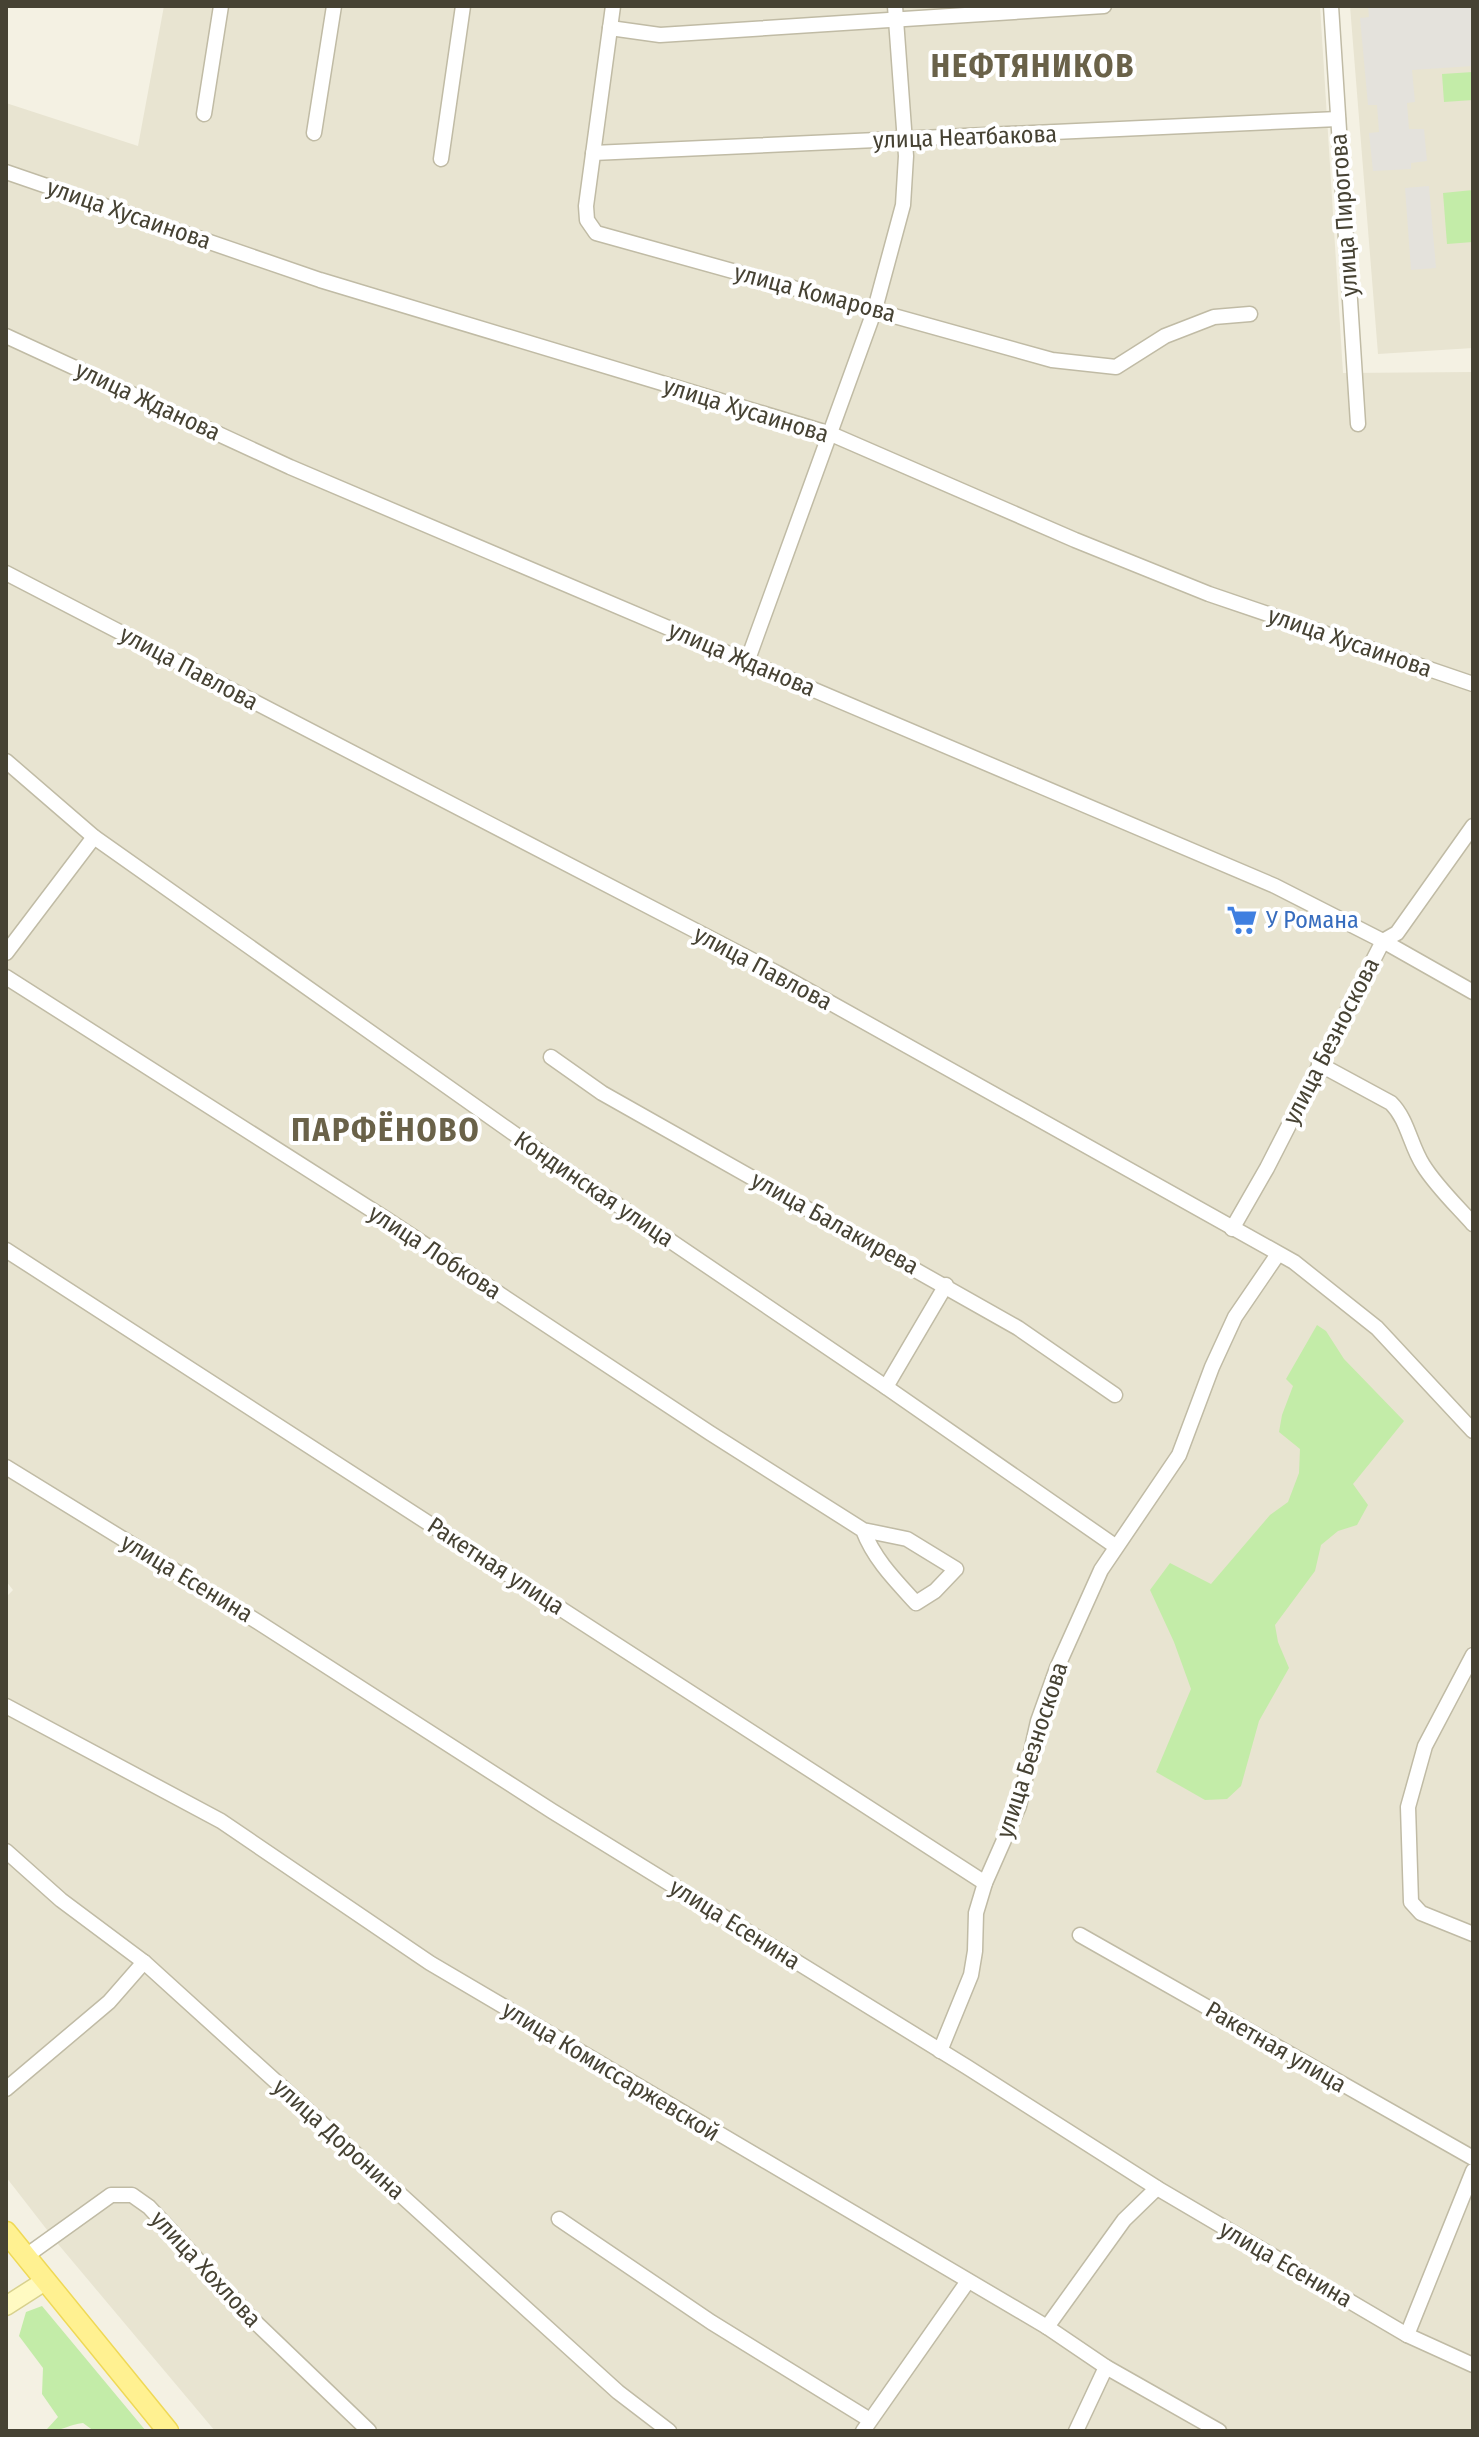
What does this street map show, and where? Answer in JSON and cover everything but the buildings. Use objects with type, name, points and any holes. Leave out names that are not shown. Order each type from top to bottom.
[{"type":"main road","points":[[6,2232],[168,2431]]},
{"type":"street","points":[[204,114],[221,6]]},
{"type":"street","points":[[314,133],[334,6]]},
{"type":"street","points":[[441,159],[463,6]]},
{"type":"street","name":"улица Комарова","points":[[613,6],[586,206],[587,220],[596,233],[1052,360],[1116,367],[1165,336],[1214,317],[1250,314]]},
{"type":"street","points":[[610,28],[660,35],[896,13],[1104,6]]},
{"type":"street","name":"улица Пирогова","points":[[1331,6],[1358,424]]},
{"type":"street","points":[[747,662],[875,309],[903,205],[904,140],[896,13]]},
{"type":"street","name":"улица Неатбакова","points":[[593,153],[1338,119]]},
{"type":"street","name":"улица Хусаинова","points":[[6,172],[320,280],[831,434],[1075,540],[1209,594],[1473,684]]},
{"type":"street","name":"улица Жданова","points":[[6,336],[290,467],[1275,886],[1383,941],[1473,992]]},
{"type":"street","name":"улица Павлова","points":[[6,573],[777,973],[1294,1262],[1377,1328],[1473,1431]]},
{"type":"street","name":"Кондинская улица","points":[[6,761],[94,837],[557,1164],[1115,1546]]},
{"type":"street","name":"улица Безноскова","points":[[1232,1229],[1267,1168],[1383,941],[1397,933],[1473,826]]},
{"type":"street","points":[[6,953],[94,837]]},
{"type":"street","name":"улица Лобкова","points":[[6,977],[374,1211],[863,1530],[907,1539],[956,1569],[935,1591],[916,1603],[869,1548],[863,1530]]},
{"type":"street","name":"улица Балакирева","points":[[551,1057],[602,1093],[1018,1328],[1115,1395]]},
{"type":"street","points":[[1319,1064],[1391,1103],[1400,1112],[1425,1169],[1473,1224]]},
{"type":"street","name":"Ракетная улица","points":[[6,1250],[985,1883]]},
{"type":"street","name":"улица Безноскова","points":[[940,2051],[971,1975],[976,1913],[985,1883],[1019,1806],[1038,1721],[1057,1668],[1101,1570],[1179,1455],[1212,1367],[1235,1317],[1278,1254]]},
{"type":"street","points":[[886,1387],[946,1285]]},
{"type":"street","name":"улица Есенина","points":[[6,1467],[258,1622],[565,1819],[1157,2188],[1407,2335],[1473,2365]]},
{"type":"street","points":[[1473,1655],[1425,1746],[1408,1807],[1411,1902],[1421,1913],[1473,1934]]},
{"type":"street","name":"улица Комиссаржевской","points":[[6,1706],[221,1821],[430,1963],[1047,2327],[1106,2367],[1219,2431]]},
{"type":"street","name":"улица Доронина","points":[[6,1851],[61,1900],[144,1962],[618,2392],[668,2431]]},
{"type":"street","name":"Ракетная улица","points":[[1080,1935],[1473,2158]]},
{"type":"street","points":[[6,2089],[109,2002],[144,1962]]},
{"type":"street","points":[[1407,2335],[1473,2171]]},
{"type":"street","points":[[1047,2327],[1124,2220],[1157,2188]]},
{"type":"street","name":"улица Хохлова","points":[[26,2256],[111,2195],[132,2195],[149,2207],[251,2318],[369,2431]]},
{"type":"street","points":[[559,2219],[867,2426],[968,2281]]},
{"type":"street","points":[[6,2306],[45,2281]]},
{"type":"street","points":[[1076,2431],[1106,2367]]},
{"type":"shaded area","points":[[164,6],[1320,6],[1343,373],[1473,372],[1473,2431],[215,2431],[58,2244],[6,2177],[6,1597],[13,1590],[6,1581],[6,103],[138,146]]},
{"type":"shaded area","points":[[1350,6],[1473,6],[1473,348],[1378,354]]},
{"type":"shaded area","points":[[1368,6],[1473,6],[1473,66],[1412,70],[1415,102],[1407,103],[1409,129],[1424,129],[1427,161],[1411,163],[1411,169],[1373,171],[1369,133],[1379,132],[1377,105],[1368,105],[1360,18],[1369,17]]},
{"type":"shaded area","points":[[1429,186],[1436,268],[1411,270],[1405,188]]},
{"type":"green space","points":[[1473,72],[1473,100],[1444,102],[1442,74]]},
{"type":"green space","points":[[1473,190],[1473,242],[1447,244],[1443,193]]},
{"type":"green space","points":[[1317,1325],[1326,1331],[1344,1359],[1404,1421],[1353,1484],[1368,1505],[1357,1525],[1338,1531],[1321,1545],[1315,1571],[1275,1625],[1278,1642],[1289,1668],[1259,1721],[1241,1786],[1227,1799],[1205,1800],[1156,1772],[1191,1689],[1150,1590],[1170,1563],[1211,1584],[1270,1515],[1288,1502],[1299,1473],[1300,1449],[1279,1432],[1293,1386],[1286,1379]]},
{"type":"green space","points":[[42,2306],[146,2431],[94,2431],[83,2423],[48,2431],[58,2417],[42,2394],[43,2368],[19,2336],[26,2312]]},
{"type":"place","name":"У Романа","points":[[1242,920]]},
{"type":"district","name":"НЕФТЯНИКОВ","points":[[1033,66]]},
{"type":"district","name":"ПАРФЁНОВО","points":[[386,1130]]}]
